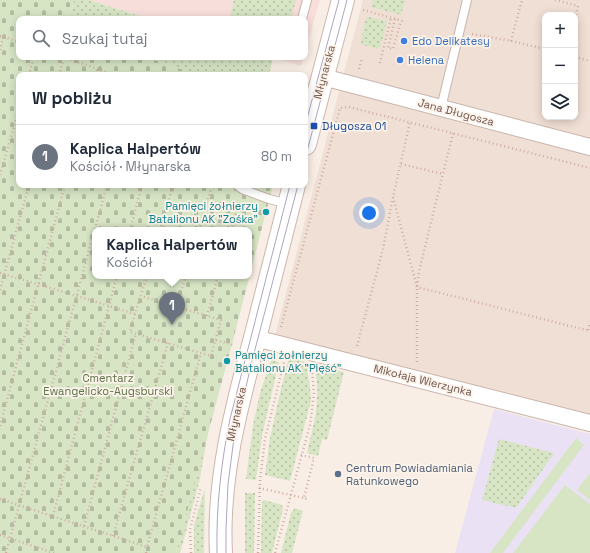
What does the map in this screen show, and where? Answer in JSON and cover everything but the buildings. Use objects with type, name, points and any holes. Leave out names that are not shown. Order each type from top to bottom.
[{"type":"street","name":"Młynarska","points":[[308,133],[343,0]]},
{"type":"street","name":"Jana Długosza","points":[[323,77],[590,147]]},
{"type":"street","name":"Młynarska","points":[[221,553],[222,508],[226,465],[246,342],[292,195]]},
{"type":"street","name":"Mikołaja Wierzynka","points":[[246,342],[283,345],[590,423]]},
{"type":"lane","points":[[303,16],[307,0]]},
{"type":"lane","points":[[441,108],[467,0]]},
{"type":"lane","points":[[243,188],[274,200],[292,195]]},
{"type":"path","points":[[511,41],[522,0]]},
{"type":"path","points":[[555,0],[578,6],[577,12]]},
{"type":"path","points":[[363,10],[393,18],[402,21],[393,50],[388,48],[393,18]]},
{"type":"path","points":[[380,63],[393,18]]},
{"type":"path","points":[[471,34],[542,48]]},
{"type":"path","points":[[0,50],[2,36],[16,41]]},
{"type":"path","points":[[578,57],[590,61]]},
{"type":"path","points":[[358,72],[362,58]]},
{"type":"path","points":[[30,72],[33,60]]},
{"type":"path","points":[[60,72],[62,60]]},
{"type":"path","points":[[72,60],[106,72]]},
{"type":"path","points":[[258,553],[260,480],[266,439],[286,353],[282,351],[285,337],[280,333],[338,107],[349,107],[590,168]]},
{"type":"path","points":[[0,175],[16,119]]},
{"type":"path","points":[[353,362],[383,249],[410,122]]},
{"type":"path","points":[[417,378],[417,287],[419,271],[453,133]]},
{"type":"path","points":[[401,164],[443,174]]},
{"type":"path","points":[[0,290],[28,188]]},
{"type":"path","points":[[0,426],[65,188]]},
{"type":"path","points":[[96,227],[106,188]]},
{"type":"path","points":[[131,227],[141,188]]},
{"type":"path","points":[[161,227],[172,188]]},
{"type":"path","points":[[200,227],[211,188]]},
{"type":"path","points":[[232,227],[240,188]]},
{"type":"path","points":[[393,197],[417,287]]},
{"type":"path","points":[[6,553],[92,240]]},
{"type":"path","points":[[0,273],[135,314]]},
{"type":"path","points":[[53,516],[116,279]]},
{"type":"path","points":[[141,296],[222,320],[211,356],[130,332],[146,279]]},
{"type":"path","points":[[176,307],[185,279]]},
{"type":"path","points":[[207,316],[217,279]]},
{"type":"path","points":[[417,287],[589,330],[590,322]]},
{"type":"path","points":[[84,526],[136,333]]},
{"type":"path","points":[[216,340],[246,342]]},
{"type":"path","points":[[113,536],[168,343]]},
{"type":"path","points":[[146,553],[201,353]]},
{"type":"path","points":[[275,553],[310,424],[314,394],[312,365]]},
{"type":"path","points":[[259,488],[306,499],[314,458],[301,455]]},
{"type":"path","points":[[0,499],[147,547]]},
{"type":"path","points":[[0,535],[54,553]]},
{"type":"path","points":[[37,553],[38,548]]},
{"type":"shaded area","points":[[89,0],[320,0],[308,42],[308,16],[140,16]]},
{"type":"shaded area","points":[[363,0],[590,0],[590,419],[274,339]]},
{"type":"shaded area","points":[[282,60],[303,60],[301,66]]},
{"type":"shaded area","points":[[494,409],[590,434],[590,553],[455,553]]},
{"type":"green space","name":"Cmentarz Ewangelicko-Augsburski","points":[[0,0],[74,0],[70,16],[16,16],[16,60],[154,60],[189,72],[16,72],[16,188],[272,188],[252,266],[252,227],[92,227],[92,279],[249,279],[176,553],[0,553]]},
{"type":"green space","points":[[74,0],[89,0],[140,16],[70,16]]},
{"type":"green space","points":[[234,0],[296,0],[292,16],[230,16]]},
{"type":"green space","points":[[373,0],[405,0],[401,15],[371,7]]},
{"type":"green space","points":[[369,17],[387,21],[380,49],[362,45],[361,41],[366,18]]},
{"type":"green space","points":[[154,60],[272,60],[270,72],[189,72]]},
{"type":"green space","points":[[289,357],[304,361],[307,368],[311,401],[290,481],[265,475],[270,438]]},
{"type":"green space","points":[[271,360],[279,362],[262,436],[256,480],[246,479],[253,425],[260,393]]},
{"type":"green space","points":[[314,365],[344,372],[327,440],[322,439],[318,456],[307,453],[317,403],[317,384]]},
{"type":"green space","points":[[209,427],[199,483],[181,550],[180,553],[176,553]]},
{"type":"green space","points":[[576,438],[584,445],[503,553],[490,553]]},
{"type":"green space","points":[[499,439],[554,453],[516,508],[482,500]]},
{"type":"green space","points":[[590,473],[590,500],[577,490]]},
{"type":"green space","points":[[565,485],[590,504],[590,553],[513,553]]},
{"type":"green space","points":[[205,488],[204,553],[194,553],[194,525]]},
{"type":"green space","points":[[245,493],[255,493],[254,553],[245,553]]},
{"type":"green space","points":[[264,500],[282,505],[283,509],[272,553],[261,553],[262,502]]},
{"type":"green space","points":[[295,508],[303,511],[292,553],[281,553],[291,513]]},
{"type":"tram line","points":[[308,115],[339,0]]},
{"type":"tram line","points":[[308,148],[347,0]]},
{"type":"tram line","points":[[217,553],[217,519],[220,486],[230,419],[289,188]]},
{"type":"tram line","points":[[226,553],[228,484],[234,438],[252,361],[297,188]]},
{"type":"place","name":"Edo Delikatesy","points":[[404,41]]},
{"type":"place","name":"Helena","points":[[400,60]]},
{"type":"place","name":"Długosza 01","points":[[314,126]]},
{"type":"place","name":"Pamięci żołnierzy Batalionu AK \"Zośka\"","points":[[266,212]]},
{"type":"place","name":"Kaplica Halpertów","points":[[172,325]]},
{"type":"place","name":"Pamięci żołnierzy Batalionu AK \"Pięść\"","points":[[227,361]]},
{"type":"place","name":"Centrum Powiadamiania Ratunkowego","points":[[338,474]]}]
